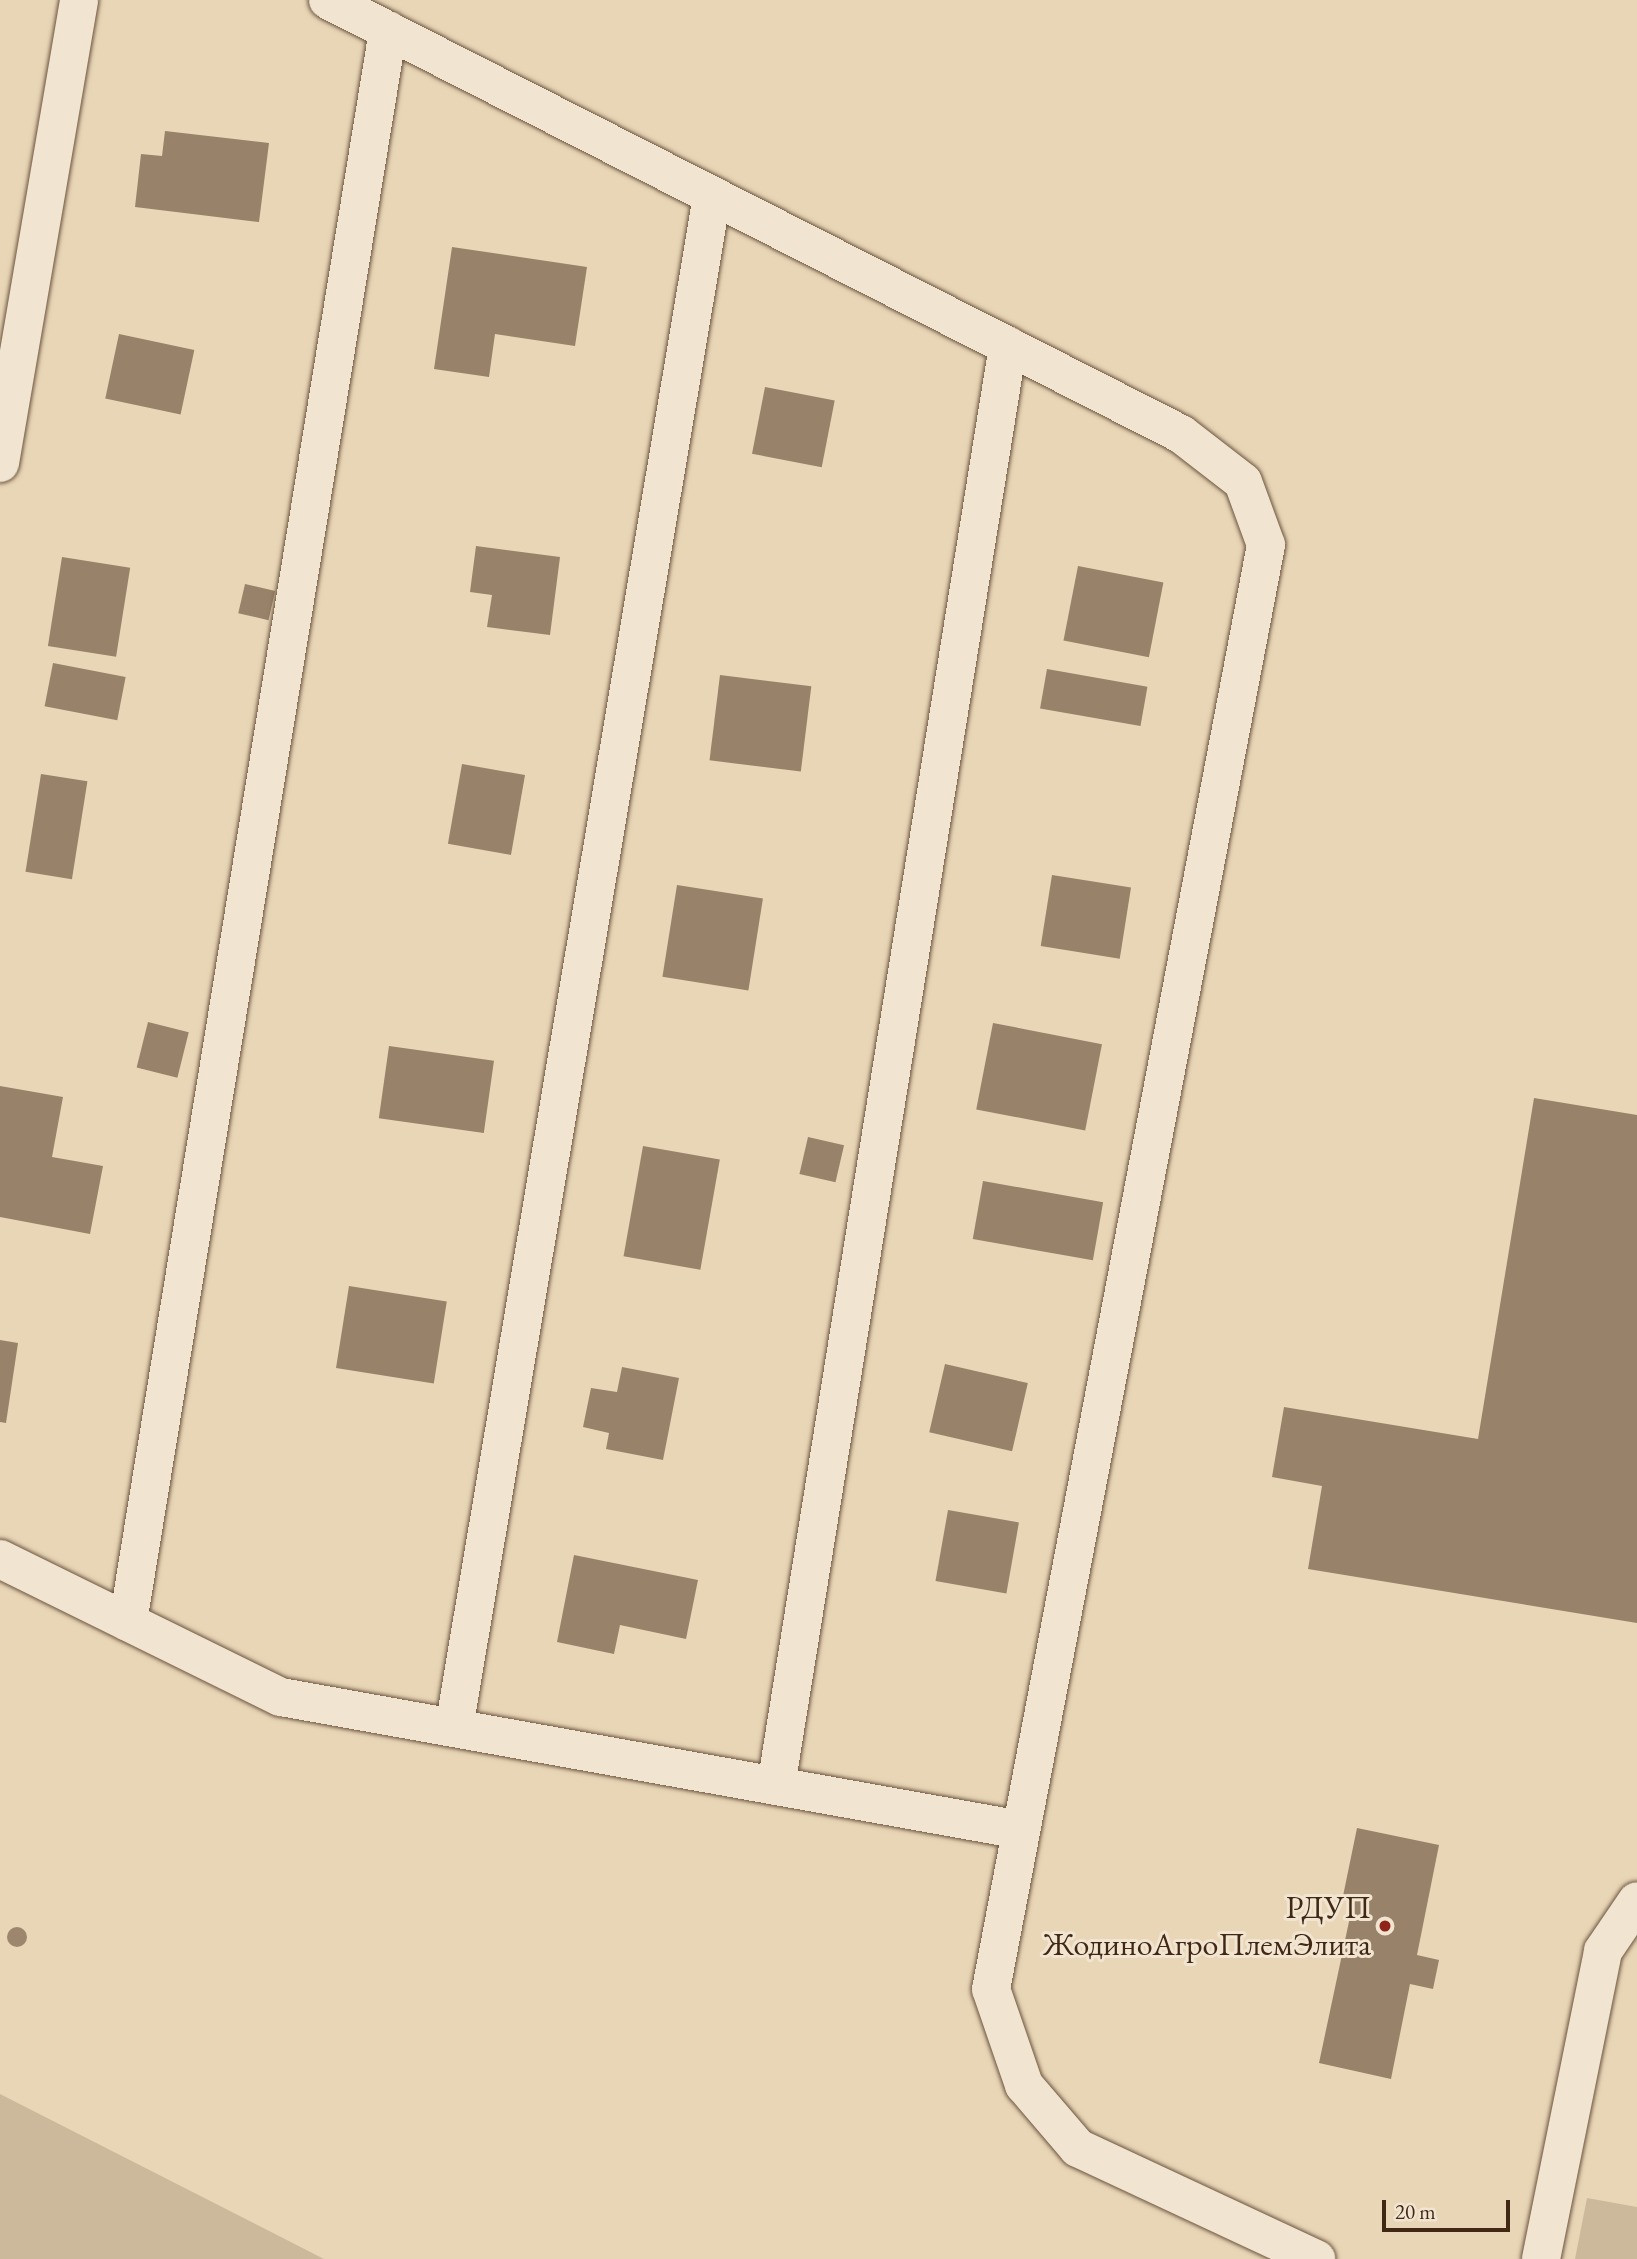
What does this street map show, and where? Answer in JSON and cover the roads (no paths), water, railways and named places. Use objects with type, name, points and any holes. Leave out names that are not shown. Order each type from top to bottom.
[{"type":"street","points":[[0,463],[79,0]]},
{"type":"street","points":[[328,0],[1181,434],[1243,481],[1266,545],[991,1989],[1024,2085],[1078,2148],[1317,2259]]},
{"type":"street","points":[[128,1622],[388,30]]},
{"type":"street","points":[[454,1728],[712,196]]},
{"type":"street","points":[[776,1786],[1008,346]]},
{"type":"street","points":[[0,1559],[281,1697],[1021,1830]]},
{"type":"street","points":[[1541,2259],[1603,1951],[1637,1901]]},
{"type":"place","name":"РДУП ЖодиноАгроПлемЭлита","points":[[1385,1926]]}]
